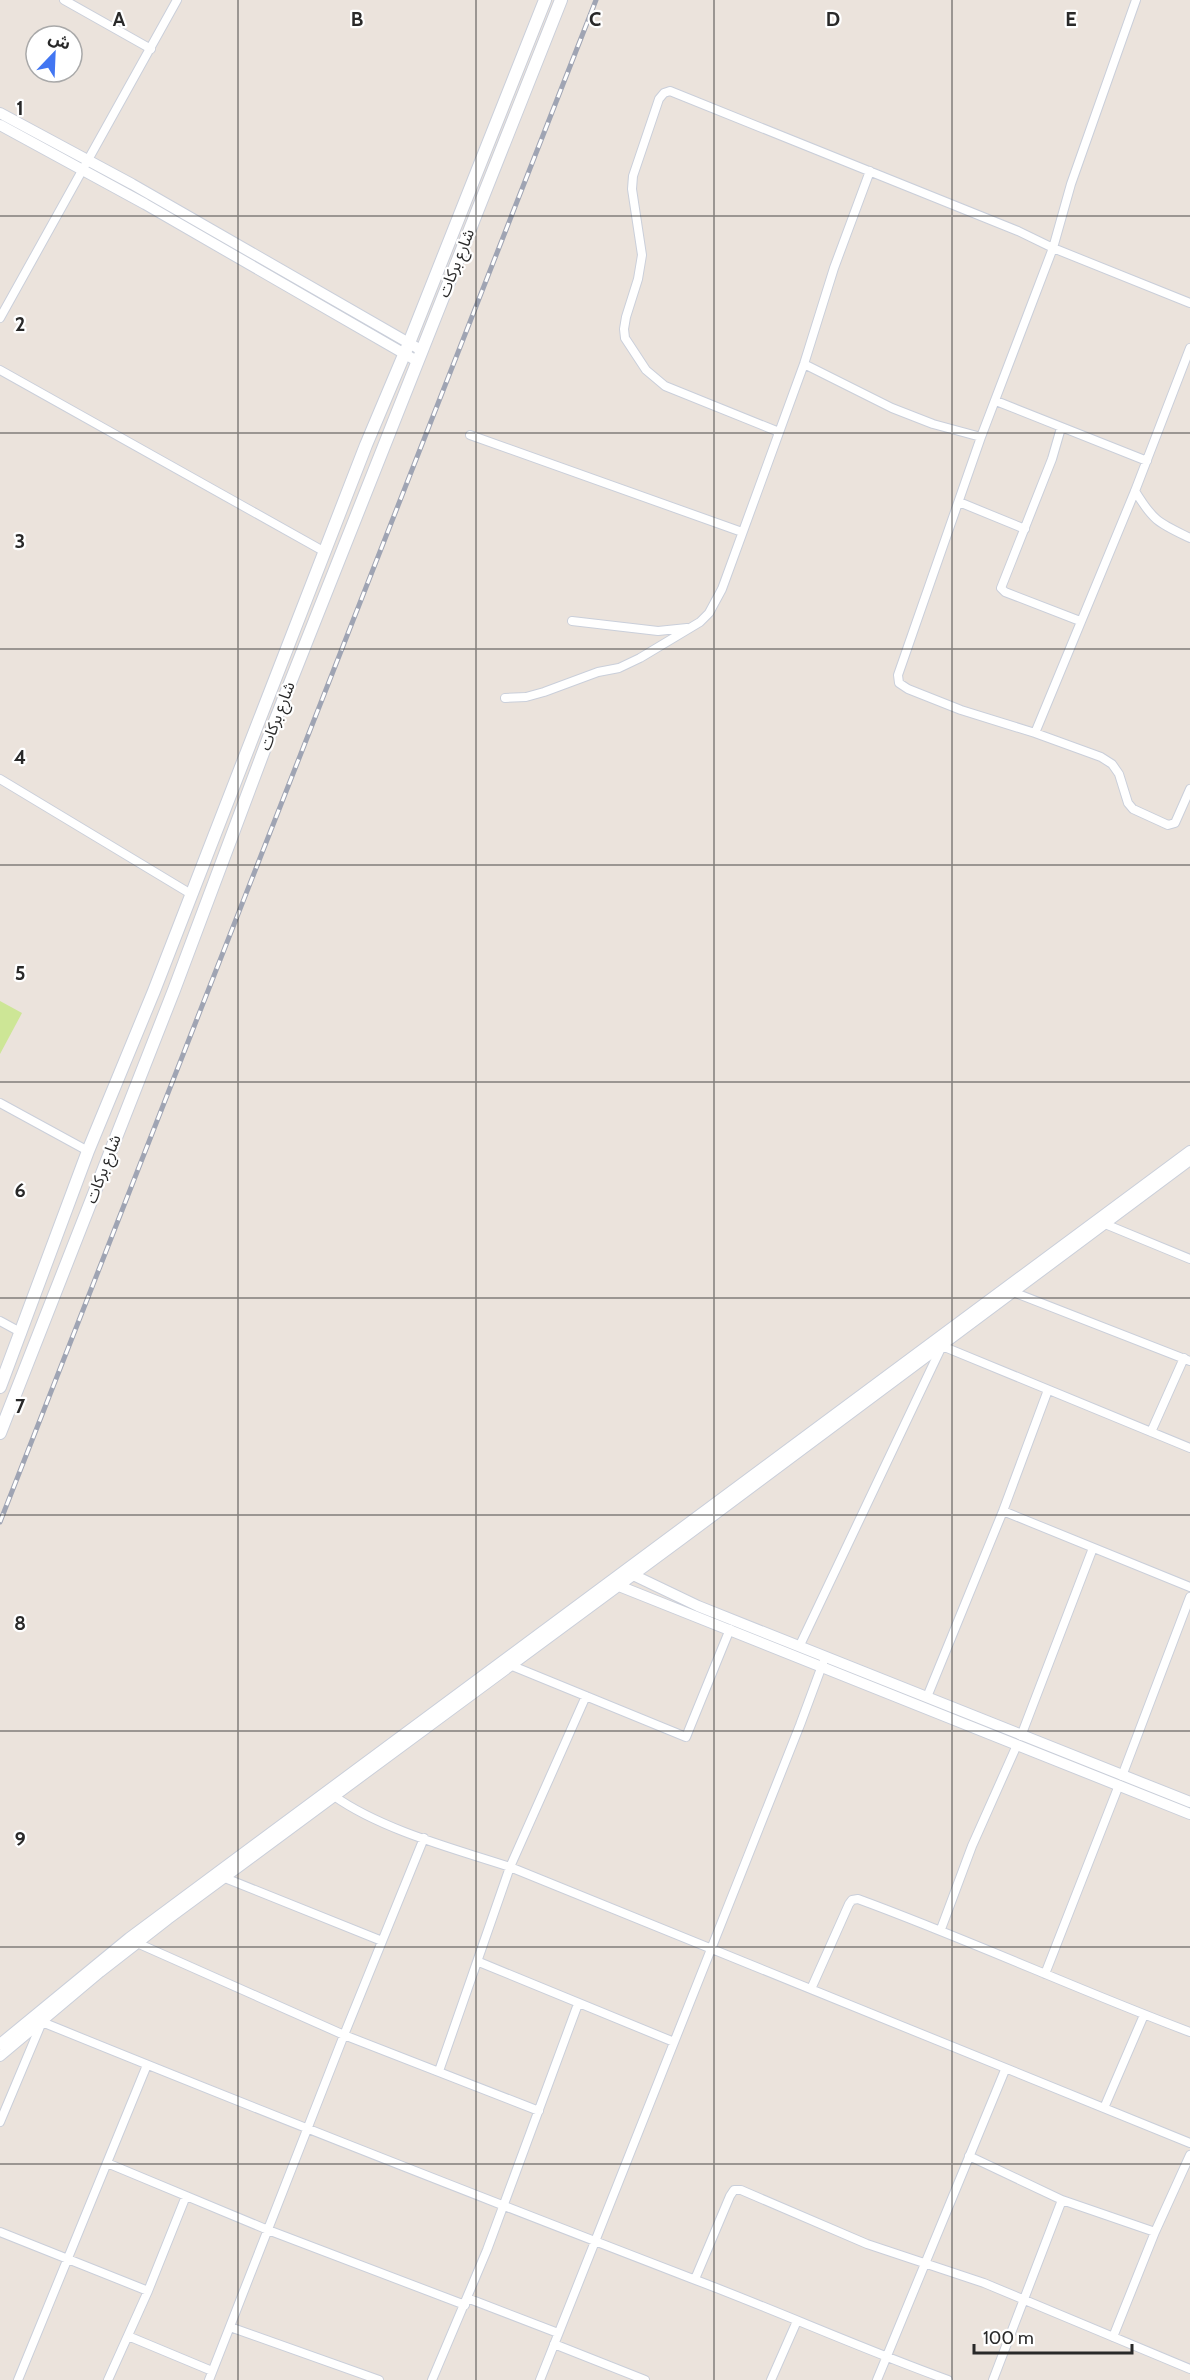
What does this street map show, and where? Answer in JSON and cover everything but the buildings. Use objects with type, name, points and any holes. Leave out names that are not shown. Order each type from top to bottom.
[{"type":"main road","name":"شارع بركات","points":[[0,1387],[88,1151],[154,991],[366,445],[407,349],[545,0]]},
{"type":"main road","name":"شارع بركات","points":[[0,1433],[174,990],[275,721],[561,0]]},
{"type":"street","points":[[64,0],[151,49]]},
{"type":"street","points":[[0,318],[177,0]]},
{"type":"street","points":[[1136,0],[1071,183],[1053,248],[981,437],[898,675],[899,683],[908,689],[961,710],[1101,757],[1112,764],[1119,774],[1128,803],[1133,809],[1168,825],[1174,823],[1190,789]]},
{"type":"street","points":[[779,432],[665,386],[646,370],[625,338],[626,317],[638,279],[642,255],[632,189],[633,176],[659,99],[664,93],[670,91],[1190,303]]},
{"type":"street","points":[[0,113],[86,165],[419,356]]},
{"type":"street","points":[[0,125],[86,165]]},
{"type":"street","points":[[505,698],[526,697],[598,672],[618,668],[640,658],[709,613],[716,602],[804,364],[834,268],[870,171]]},
{"type":"street","points":[[1035,733],[1135,492],[1190,348]]},
{"type":"street","points":[[804,364],[892,408],[933,424],[981,437]]},
{"type":"street","points":[[0,370],[325,552]]},
{"type":"street","points":[[996,401],[1147,461]]},
{"type":"street","points":[[1061,428],[1001,588],[1005,592],[1080,621]]},
{"type":"street","points":[[470,435],[742,532]]},
{"type":"street","points":[[1135,492],[1150,515],[1158,522],[1190,538]]},
{"type":"street","points":[[959,502],[1025,529]]},
{"type":"street","points":[[572,621],[658,631],[690,627]]},
{"type":"street","points":[[0,779],[191,894]]},
{"type":"street","points":[[0,1103],[88,1151]]},
{"type":"street","points":[[628,1573],[1190,1150]]},
{"type":"street","points":[[1,2049],[129,1938],[613,1583],[942,1346],[1190,1160]]},
{"type":"street","points":[[1105,1224],[1190,1259]]},
{"type":"street","points":[[1013,1292],[1187,1359],[1152,1432]]},
{"type":"street","points":[[0,1322],[22,1333]]},
{"type":"street","points":[[942,1346],[1190,1448]]},
{"type":"street","points":[[800,1645],[942,1346]]},
{"type":"street","points":[[927,1697],[1003,1511],[1048,1390]]},
{"type":"street","points":[[1003,1511],[1190,1587]]},
{"type":"street","points":[[941,1929],[972,1846],[1019,1740],[1093,1548]]},
{"type":"street","points":[[628,1573],[698,1606],[800,1645],[824,1660],[1019,1740],[1121,1780],[1190,1802]]},
{"type":"street","points":[[613,1583],[730,1629],[927,1697],[1019,1740]]},
{"type":"street","points":[[1,2049],[42,2022],[137,1943],[510,1665],[613,1583]]},
{"type":"street","points":[[1045,1974],[1190,1597]]},
{"type":"street","points":[[510,1665],[686,1737],[730,1629]]},
{"type":"street","points":[[540,2380],[824,1660]]},
{"type":"street","points":[[439,2071],[510,1868],[586,1696]]},
{"type":"street","points":[[1121,1780],[1190,1814]]},
{"type":"street","points":[[334,1796],[350,1807],[424,1838],[510,1868],[711,1948],[1005,2070],[1190,2143]]},
{"type":"street","points":[[128,2336],[210,2376],[424,1838]]},
{"type":"street","points":[[225,1878],[382,1941]]},
{"type":"street","points":[[811,1989],[852,1899],[858,1899],[941,1929],[1144,2015],[1190,2032]]},
{"type":"street","points":[[137,1943],[344,2035],[539,2111]]},
{"type":"street","points":[[479,1962],[674,2042]]},
{"type":"street","points":[[432,2380],[504,2206],[578,2004]]},
{"type":"street","points":[[1104,2109],[1144,2015]]},
{"type":"street","points":[[42,2022],[307,2129],[948,2380]]},
{"type":"street","points":[[0,2122],[42,2022]]},
{"type":"street","points":[[18,2380],[147,2065]]},
{"type":"street","points":[[877,2380],[1005,2070]]},
{"type":"street","points":[[1113,2337],[1155,2232],[1190,2155]]},
{"type":"street","points":[[969,2156],[1062,2200],[1155,2232]]},
{"type":"street","points":[[106,2163],[268,2230],[558,2333]]},
{"type":"street","points":[[694,2279],[735,2190],[741,2190],[867,2244],[984,2283],[1190,2368]]},
{"type":"street","points":[[108,2380],[148,2291],[186,2196]]},
{"type":"street","points":[[993,2380],[1062,2200]]},
{"type":"street","points":[[0,2232],[148,2291]]},
{"type":"street","points":[[771,2380],[797,2321]]},
{"type":"street","points":[[230,2327],[379,2380]]},
{"type":"street","points":[[554,2344],[645,2380]]},
{"type":"green space","points":[[0,1001],[22,1013],[0,1054]]},
{"type":"railway","points":[[0,1522],[596,0]]}]
